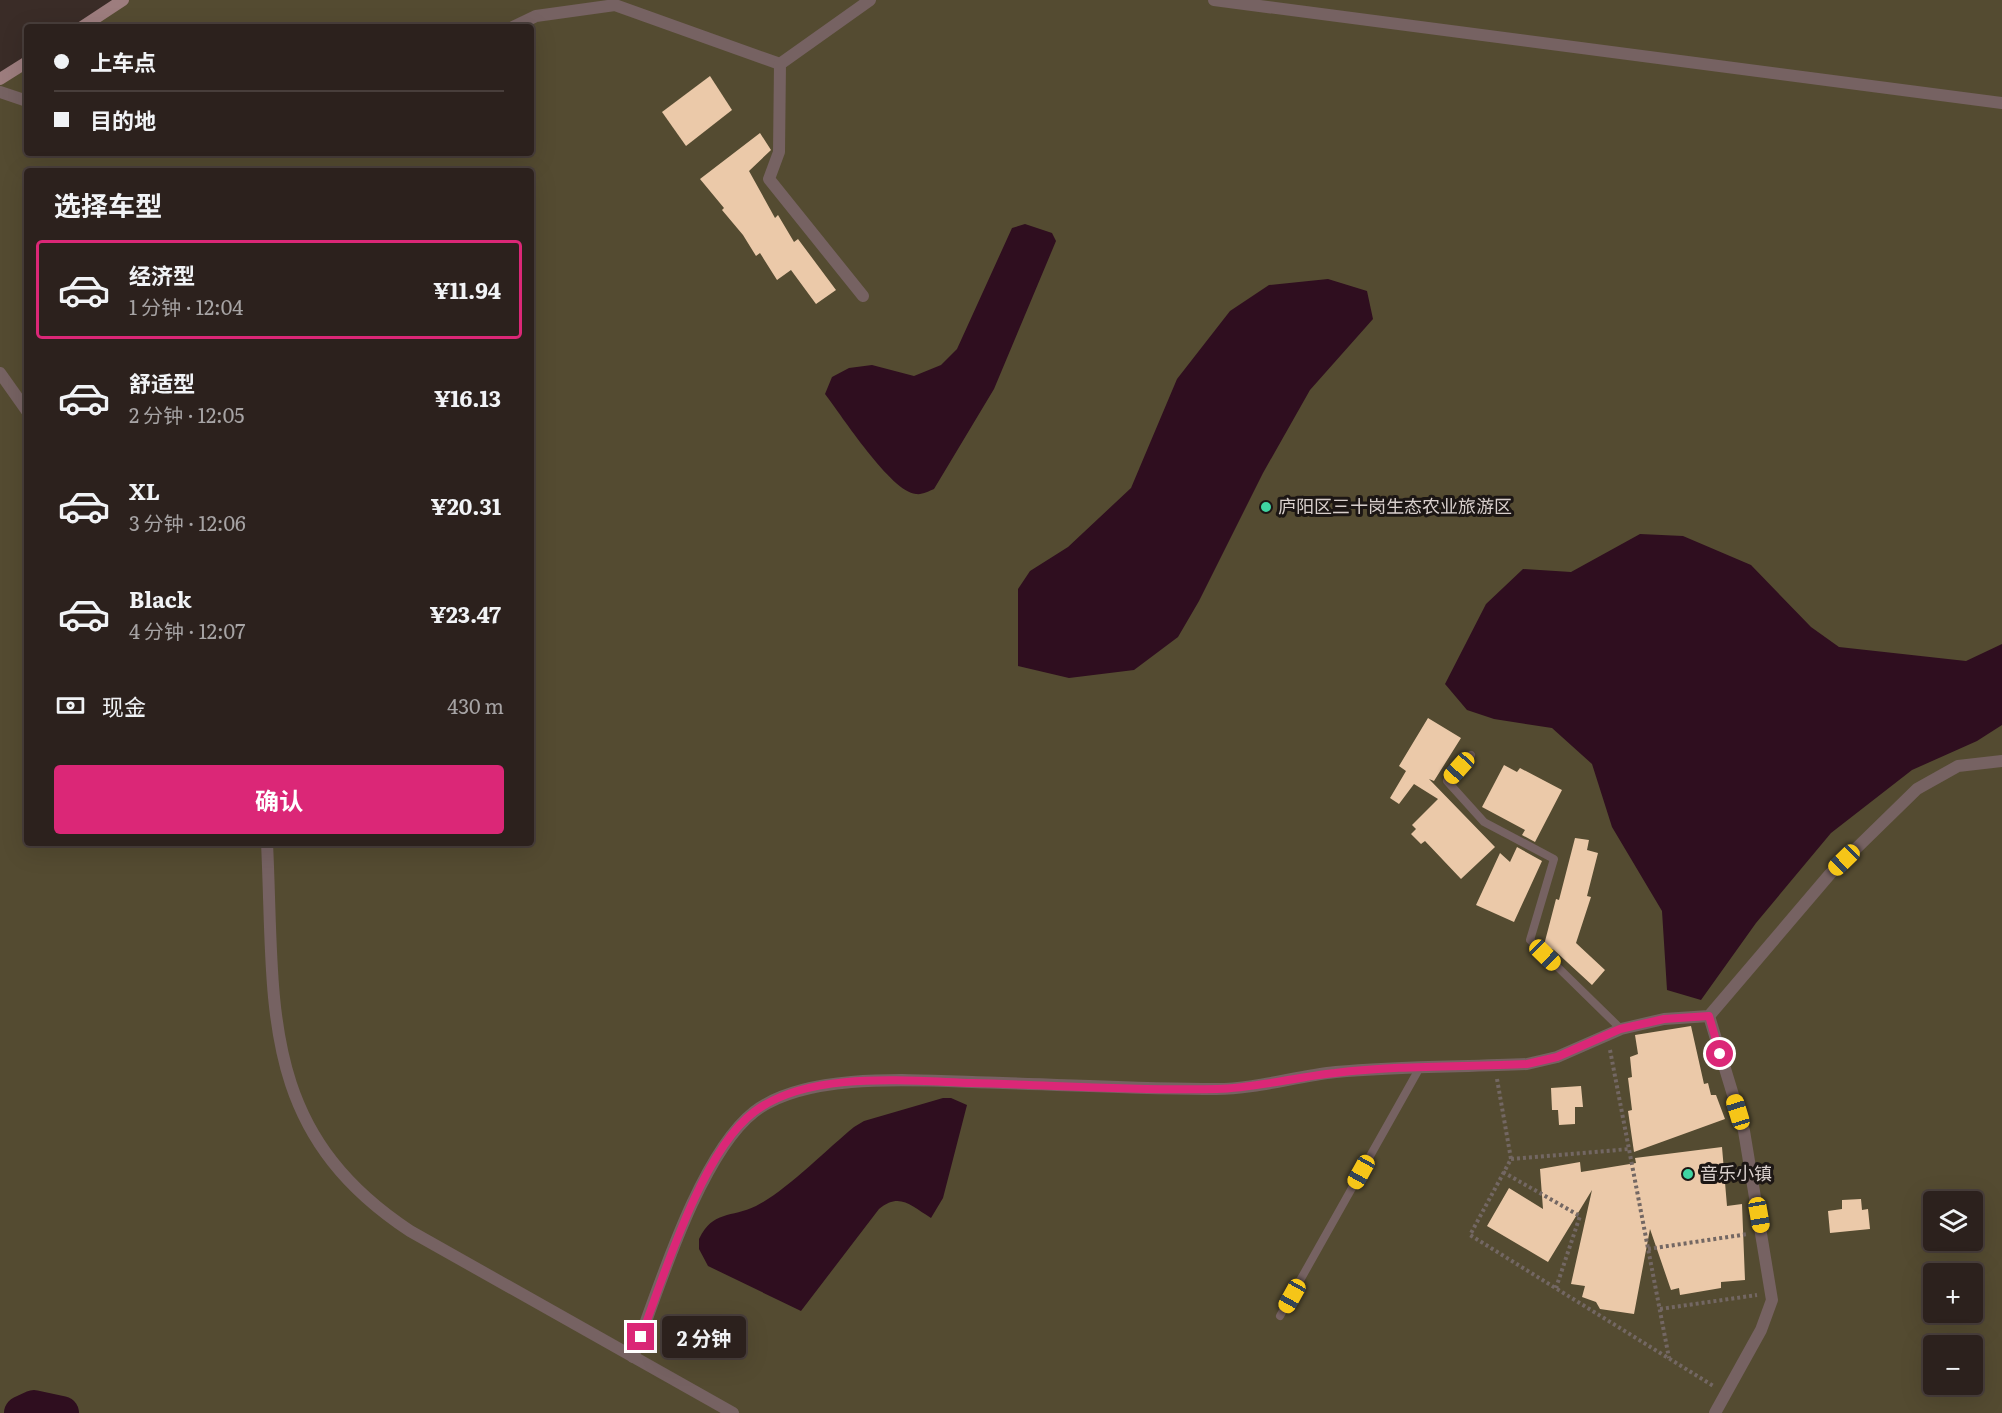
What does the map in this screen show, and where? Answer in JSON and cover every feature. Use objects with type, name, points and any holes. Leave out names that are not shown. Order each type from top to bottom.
[{"type":"main road","points":[[87,24],[123,0]]},
{"type":"main road","points":[[0,79],[24,64]]},
{"type":"street","points":[[780,64],[870,0]]},
{"type":"street","points":[[1214,0],[2002,103]]},
{"type":"street","points":[[519,24],[536,16],[615,5],[780,64]]},
{"type":"street","points":[[780,64],[779,152],[769,179],[863,296]]},
{"type":"street","points":[[0,92],[24,100]]},
{"type":"street","points":[[0,373],[24,407]]},
{"type":"street","points":[[633,1357],[678,1236],[715,1159],[735,1131],[754,1112],[776,1099],[825,1085],[849,1083],[904,1081],[1219,1089],[1337,1072],[1527,1064],[1557,1057],[1620,1029],[1664,1019],[1709,1016],[1830,874],[1917,789],[1958,766],[2002,761]]},
{"type":"street","points":[[267,846],[275,1022],[282,1060],[291,1089],[319,1145],[341,1174],[387,1216],[445,1252],[733,1413]]},
{"type":"street","points":[[1709,1016],[1744,1131],[1772,1293],[1772,1306],[1768,1318],[1714,1413]]},
{"type":"lane","points":[[1471,755],[1447,781],[1484,822],[1554,859],[1530,940],[1620,1029]]},
{"type":"lane","points":[[1280,1316],[1419,1069]]},
{"type":"path","points":[[1607,1035],[1669,1359]]},
{"type":"path","points":[[1495,1066],[1510,1159],[1470,1235],[1725,1394]]},
{"type":"path","points":[[1510,1159],[1629,1149]]},
{"type":"path","points":[[1503,1172],[1580,1216],[1556,1289]]},
{"type":"path","points":[[1648,1249],[1762,1232]]},
{"type":"path","points":[[1660,1309],[1772,1293]]},
{"type":"shaded area","name":"庐阳区三十岗生态农业旅游区","points":[[123,0],[2002,0],[2002,1413],[0,1413],[0,79],[24,64],[24,156],[534,156],[534,24],[87,24]]},
{"type":"shaded area","points":[[1025,224],[1052,233],[1056,241],[994,389],[934,489],[918,494],[906,490],[881,467],[825,394],[832,377],[849,368],[872,365],[914,376],[941,365],[957,349],[1012,228]]},
{"type":"shaded area","points":[[1328,279],[1367,291],[1373,319],[1310,390],[1263,473],[1199,601],[1178,637],[1134,670],[1069,678],[1018,666],[1018,589],[1030,571],[1068,547],[1131,488],[1177,379],[1230,311],[1269,285]]},
{"type":"shaded area","points":[[1640,534],[1683,536],[1751,565],[1811,627],[1839,647],[1966,661],[2002,644],[2002,725],[1977,741],[1912,770],[1831,833],[1756,923],[1701,1000],[1667,990],[1662,911],[1612,827],[1592,764],[1552,728],[1494,719],[1467,710],[1445,684],[1486,604],[1523,569],[1571,572]]},
{"type":"shaded area","points":[[943,1098],[951,1098],[967,1105],[943,1198],[931,1218],[911,1205],[899,1201],[886,1204],[879,1209],[801,1311],[708,1266],[699,1249],[699,1239],[710,1223],[723,1216],[747,1210],[768,1199],[864,1121]]},
{"type":"building","points":[[710,76],[732,110],[686,146],[662,112]]},
{"type":"building","points":[[760,133],[771,150],[749,171],[775,218],[778,215],[794,242],[798,239],[836,290],[816,304],[791,270],[777,280],[760,253],[756,256],[743,235],[722,210],[724,208],[700,179]]},
{"type":"building","points":[[1428,718],[1461,738],[1434,781],[1429,779],[1495,847],[1461,879],[1425,841],[1421,844],[1411,834],[1416,829],[1412,825],[1438,799],[1414,784],[1399,804],[1390,798],[1406,771],[1399,766]]},
{"type":"building","points":[[1504,765],[1517,772],[1520,768],[1562,790],[1535,842],[1522,835],[1525,830],[1482,807]]},
{"type":"building","points":[[1575,838],[1589,840],[1587,850],[1598,853],[1587,896],[1591,897],[1576,943],[1605,970],[1592,985],[1554,950],[1544,945],[1556,899],[1559,900]]},
{"type":"building","points":[[1517,847],[1542,861],[1514,922],[1476,905],[1500,853],[1510,862]]},
{"type":"building","points":[[1691,1026],[1704,1084],[1708,1083],[1711,1095],[1716,1095],[1725,1119],[1634,1152],[1628,1111],[1632,1110],[1628,1078],[1632,1077],[1630,1057],[1638,1054],[1635,1035]]},
{"type":"building","points":[[1581,1086],[1583,1107],[1575,1107],[1575,1124],[1559,1125],[1558,1110],[1552,1110],[1551,1088]]},
{"type":"building","points":[[1722,1147],[1727,1206],[1742,1204],[1745,1280],[1721,1282],[1721,1288],[1680,1295],[1679,1288],[1671,1290],[1650,1229],[1634,1314],[1600,1309],[1596,1302],[1582,1297],[1585,1286],[1571,1284],[1592,1190],[1548,1262],[1487,1226],[1509,1188],[1543,1209],[1540,1169],[1580,1162],[1581,1172],[1636,1163],[1635,1158]]},
{"type":"building","points":[[1861,1199],[1862,1210],[1868,1209],[1870,1229],[1830,1233],[1828,1211],[1842,1209],[1842,1200]]},
{"type":"waterway","points":[[21,1413],[34,1407],[62,1413]]},
{"type":"place","name":"庐阳区三十岗生态农业旅游区","points":[[1266,507]]},
{"type":"place","name":"音乐小镇","points":[[1688,1174]]},
{"type":"route","points":[[641,1337],[678,1236],[715,1159],[735,1131],[754,1112],[776,1099],[794,1093],[825,1085],[904,1081],[1219,1089],[1337,1072],[1527,1064],[1557,1057],[1620,1029],[1664,1019],[1709,1016],[1720,1054]]}]
